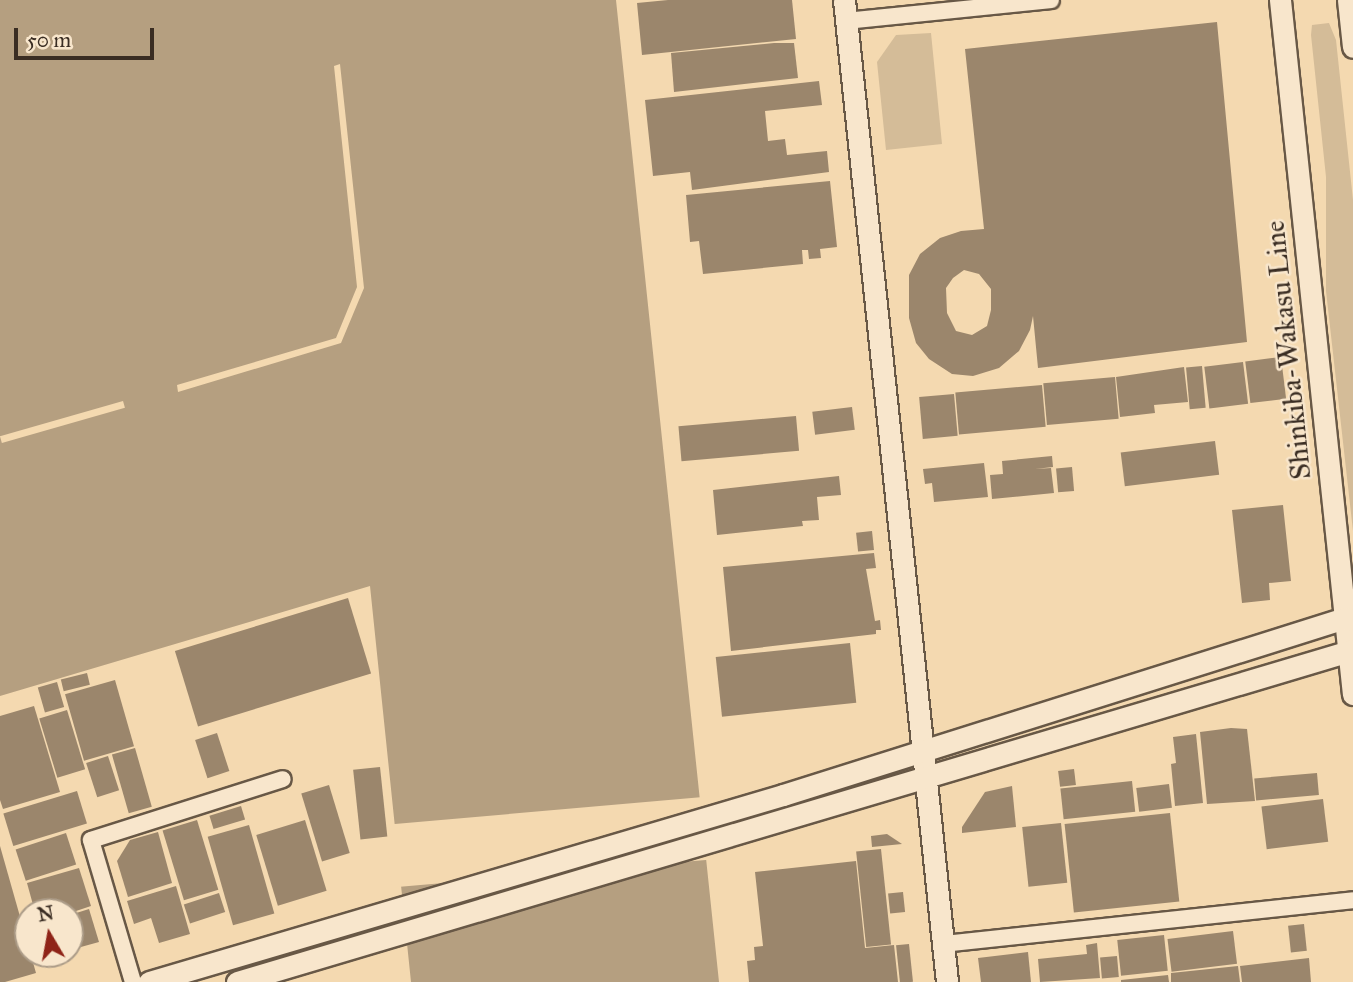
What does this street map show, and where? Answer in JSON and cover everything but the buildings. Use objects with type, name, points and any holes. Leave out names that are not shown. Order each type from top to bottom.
[{"type":"street","points":[[947,982],[845,11],[1051,0]]},
{"type":"street","name":"Shinkiba-Wakasu Line","points":[[1280,0],[1349,619],[1353,694]]},
{"type":"street","points":[[1348,0],[1353,47]]},
{"type":"street","points":[[149,982],[783,795],[1349,619]]},
{"type":"street","points":[[237,982],[924,775],[1350,651]]},
{"type":"street","points":[[133,982],[91,840],[283,779]]},
{"type":"street","points":[[943,944],[1353,900]]},
{"type":"shaded area","points":[[0,0],[616,0],[719,982],[411,982],[370,586],[0,696]]},
{"type":"shaded area","points":[[1329,23],[1336,40],[1353,200],[1353,531],[1326,291],[1326,177],[1311,35],[1312,25]]},
{"type":"shaded area","points":[[931,33],[942,144],[886,150],[877,62],[896,35]]},
{"type":"pier","points":[[340,64],[364,288],[341,343],[178,392],[177,385],[336,338],[357,287],[334,66]]},
{"type":"pier","points":[[123,401],[125,408],[2,443],[0,436]]},
{"type":"pier","points":[[703,797],[708,860],[392,887],[386,825]]}]
